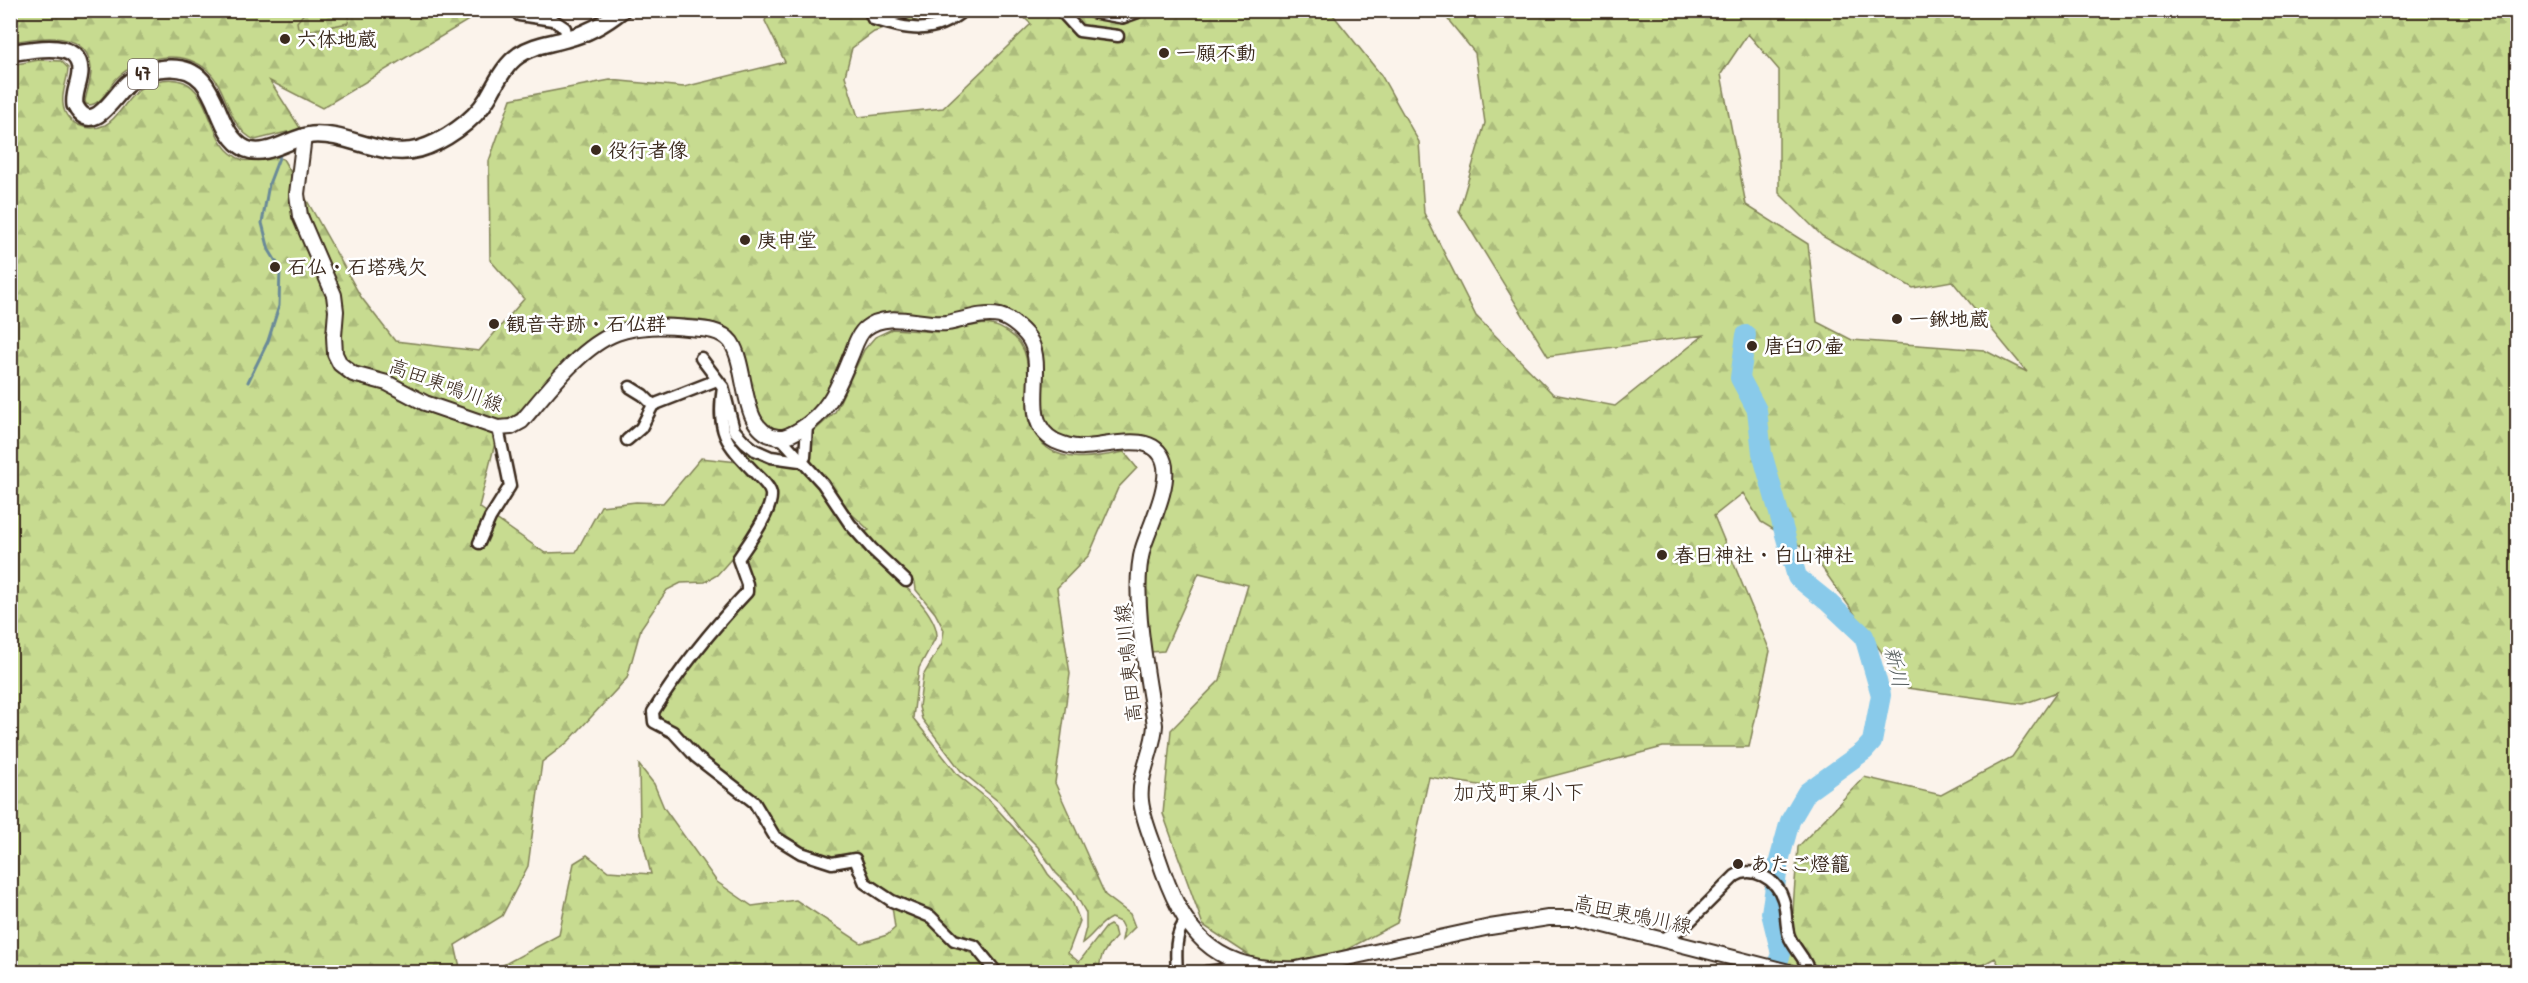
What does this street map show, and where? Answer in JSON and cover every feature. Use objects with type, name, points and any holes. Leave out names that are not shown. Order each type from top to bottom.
[{"type":"main road","name":"47","points":[[10,53],[49,49],[65,50],[73,55],[80,70],[74,101],[79,111],[86,116],[100,114],[130,82],[143,74],[175,68],[191,72],[206,84],[227,129],[235,141],[243,147],[254,151],[266,150],[304,136],[330,135],[373,148],[396,152],[417,149],[438,141],[462,125],[485,102],[505,68],[517,56],[532,47],[567,39],[591,29],[622,10]]},
{"type":"main road","points":[[871,10],[888,15],[905,10]]},
{"type":"main road","points":[[1094,10],[1122,15],[1136,10]]},
{"type":"main road","name":"高田東鳴川線","points":[[304,136],[297,194],[300,216],[334,296],[336,311],[333,336],[335,354],[340,364],[353,374],[387,383],[425,403],[498,428],[512,427],[522,421],[577,360],[596,344],[616,333],[655,326],[716,332],[730,342],[745,384],[752,418],[757,427],[766,435],[781,438],[807,425],[820,414],[835,394],[858,339],[865,328],[879,321],[892,320],[928,325],[978,316],[1001,316],[1019,328],[1032,345],[1038,369],[1035,401],[1037,420],[1051,439],[1066,446],[1082,448],[1131,442],[1143,443],[1156,452],[1164,462],[1164,482],[1142,552],[1140,576],[1142,644],[1155,725],[1155,736],[1142,783],[1141,800],[1163,873],[1177,906],[1186,921],[1215,952],[1240,963],[1270,970],[1296,969],[1490,927],[1548,918],[1577,918],[1785,971]]},
{"type":"street","points":[[871,10],[873,19],[900,27],[917,28],[938,27],[950,22],[964,10]]},
{"type":"street","points":[[1060,10],[1079,31],[1118,36]]},
{"type":"street","points":[[519,15],[553,20],[565,28],[567,39]]},
{"type":"street","points":[[701,358],[720,384],[734,430],[755,450],[771,457],[800,461],[805,457],[807,425]]},
{"type":"street","points":[[627,440],[641,428],[653,405],[720,384]]},
{"type":"street","points":[[720,384],[719,411],[723,433],[743,460],[766,484],[771,494],[768,508],[738,559],[747,584],[747,592],[725,616],[667,690],[653,712],[654,722],[672,732],[696,757],[754,802],[776,837],[801,853],[832,863],[855,859],[865,884],[892,901],[931,917],[954,940],[975,946],[996,972]]},
{"type":"street","points":[[630,387],[643,394],[653,405]]},
{"type":"street","points":[[479,543],[490,518],[510,486],[498,428]]},
{"type":"street","points":[[781,438],[800,461],[824,484],[850,524],[872,549],[906,581]]},
{"type":"street","points":[[1663,939],[1685,926],[1741,872],[1751,872],[1768,878],[1783,897],[1790,938],[1808,964],[1809,972]]},
{"type":"street","points":[[1177,972],[1176,951],[1180,926],[1186,921]]},
{"type":"street","points":[[1206,972],[1222,970],[1240,963]]},
{"type":"green space","points":[[11,11],[480,11],[477,15],[322,108],[270,81],[302,131],[287,132],[255,140],[239,127],[233,118],[214,78],[197,63],[185,59],[160,58],[135,65],[115,80],[98,102],[86,104],[91,68],[87,55],[80,46],[59,38],[11,42]]},
{"type":"green space","points":[[306,11],[350,11],[348,23],[308,31],[298,28],[297,22]]},
{"type":"green space","points":[[769,11],[931,11],[919,19],[874,32],[852,48],[845,76],[858,117],[943,108],[1031,24],[1017,11],[1330,11],[1381,75],[1419,142],[1424,213],[1476,316],[1553,394],[1615,406],[1704,335],[1548,356],[1459,211],[1485,123],[1475,53],[1441,11],[2517,11],[2517,972],[2003,972],[1995,958],[1969,972],[1826,972],[1821,969],[1806,956],[1794,933],[1793,905],[1798,847],[1864,777],[1941,795],[2012,757],[2057,692],[2023,704],[1907,688],[1811,552],[1761,522],[1743,493],[1714,516],[1770,651],[1749,747],[1663,747],[1504,789],[1429,777],[1397,923],[1344,951],[1295,962],[1271,962],[1253,958],[1203,925],[1163,814],[1171,730],[1220,680],[1248,585],[1199,573],[1164,651],[1151,652],[1148,629],[1147,567],[1152,545],[1169,498],[1172,474],[1170,459],[1165,451],[1152,440],[1139,436],[1125,435],[1080,440],[1066,437],[1053,430],[1045,420],[1042,407],[1043,361],[1040,345],[1031,330],[1009,311],[990,307],[945,316],[890,313],[872,317],[852,336],[823,397],[812,411],[783,429],[771,428],[762,419],[741,350],[732,335],[719,325],[706,321],[660,318],[622,323],[591,340],[577,351],[519,413],[503,420],[452,406],[422,394],[387,375],[355,367],[346,360],[342,353],[341,294],[311,222],[305,197],[361,297],[395,341],[479,351],[524,299],[490,260],[489,161],[511,99],[610,80],[684,87],[785,62],[765,21]],"holes":[[[1748,34],[1779,70],[1779,193],[1822,236],[1913,288],[1952,281],[2027,372],[1984,350],[1852,340],[1817,322],[1808,244],[1746,205],[1721,74]]]},
{"type":"green space","points":[[39,60],[61,61],[68,68],[63,104],[68,117],[78,125],[92,128],[105,125],[143,86],[157,81],[178,80],[194,89],[201,98],[216,133],[231,154],[247,161],[272,156],[283,159],[293,176],[291,194],[293,218],[327,297],[330,311],[327,336],[329,356],[339,373],[351,381],[385,389],[497,435],[479,507],[545,553],[576,552],[601,506],[636,502],[663,503],[701,458],[738,462],[763,489],[767,497],[747,541],[717,575],[705,582],[681,583],[667,590],[641,628],[627,678],[568,742],[542,762],[528,866],[502,916],[455,945],[461,972],[11,972],[11,65]]},
{"type":"green space","points":[[984,324],[1009,333],[1024,350],[1028,371],[1028,418],[1043,444],[1052,451],[1075,457],[1124,452],[1137,468],[1118,488],[1089,555],[1057,588],[1070,674],[1055,783],[1105,895],[1130,914],[1135,927],[1122,940],[1124,930],[1120,922],[1111,918],[1082,943],[1086,928],[1086,913],[1073,890],[1056,873],[1038,847],[1020,829],[999,802],[961,771],[922,719],[919,707],[923,676],[942,643],[944,630],[935,613],[916,590],[915,582],[908,579],[862,533],[869,530],[841,504],[807,462],[811,451],[810,435],[835,412],[864,350],[875,337],[892,329],[937,332]]},
{"type":"green space","points":[[724,424],[733,435],[796,464],[807,474],[837,509],[872,560],[878,561],[904,585],[929,615],[935,625],[937,635],[919,668],[913,718],[958,775],[990,801],[1032,848],[1048,874],[1071,899],[1080,921],[1068,953],[1079,962],[1106,927],[1110,925],[1114,928],[1116,937],[1102,957],[1100,972],[999,971],[975,941],[956,935],[868,881],[861,859],[852,853],[832,860],[793,847],[783,840],[754,799],[658,720],[661,708],[682,674],[753,591],[744,561],[774,502],[729,437]]},
{"type":"green space","points":[[639,765],[654,784],[664,808],[717,882],[752,906],[796,900],[861,943],[887,935],[895,928],[892,906],[926,918],[949,942],[978,957],[990,972],[490,972],[559,935],[574,863],[587,855],[608,871],[651,874],[640,830]]},
{"type":"green space","points":[[1771,892],[1779,910],[1786,942],[1805,970],[1772,962],[1764,916],[1766,898]]},
{"type":"waterway","points":[[248,382],[268,341],[279,306],[280,268],[269,250],[262,223],[269,184],[280,155]]},
{"type":"waterway","name":"新川","points":[[1746,335],[1740,378],[1757,410],[1762,453],[1797,577],[1864,636],[1881,695],[1872,742],[1864,751],[1807,792],[1790,821],[1779,861],[1771,913],[1781,954],[1774,972]]},
{"type":"place","name":"六体地蔵","points":[[285,39]]},
{"type":"place","name":"一願不動","points":[[1164,53]]},
{"type":"place","name":"役行者像","points":[[596,150]]},
{"type":"place","name":"庚申堂","points":[[745,240]]},
{"type":"place","name":"石仏・石塔残欠","points":[[275,267]]},
{"type":"place","name":"一鍬地蔵","points":[[1897,319]]},
{"type":"place","name":"観音寺跡・石仏群","points":[[494,324]]},
{"type":"place","name":"唐臼の壷","points":[[1752,346]]},
{"type":"place","name":"春日神社・白山神社","points":[[1662,555]]},
{"type":"place","name":"あたご燈籠","points":[[1738,864]]},
{"type":"district","name":"加茂町東小下","points":[[1519,792]]}]
